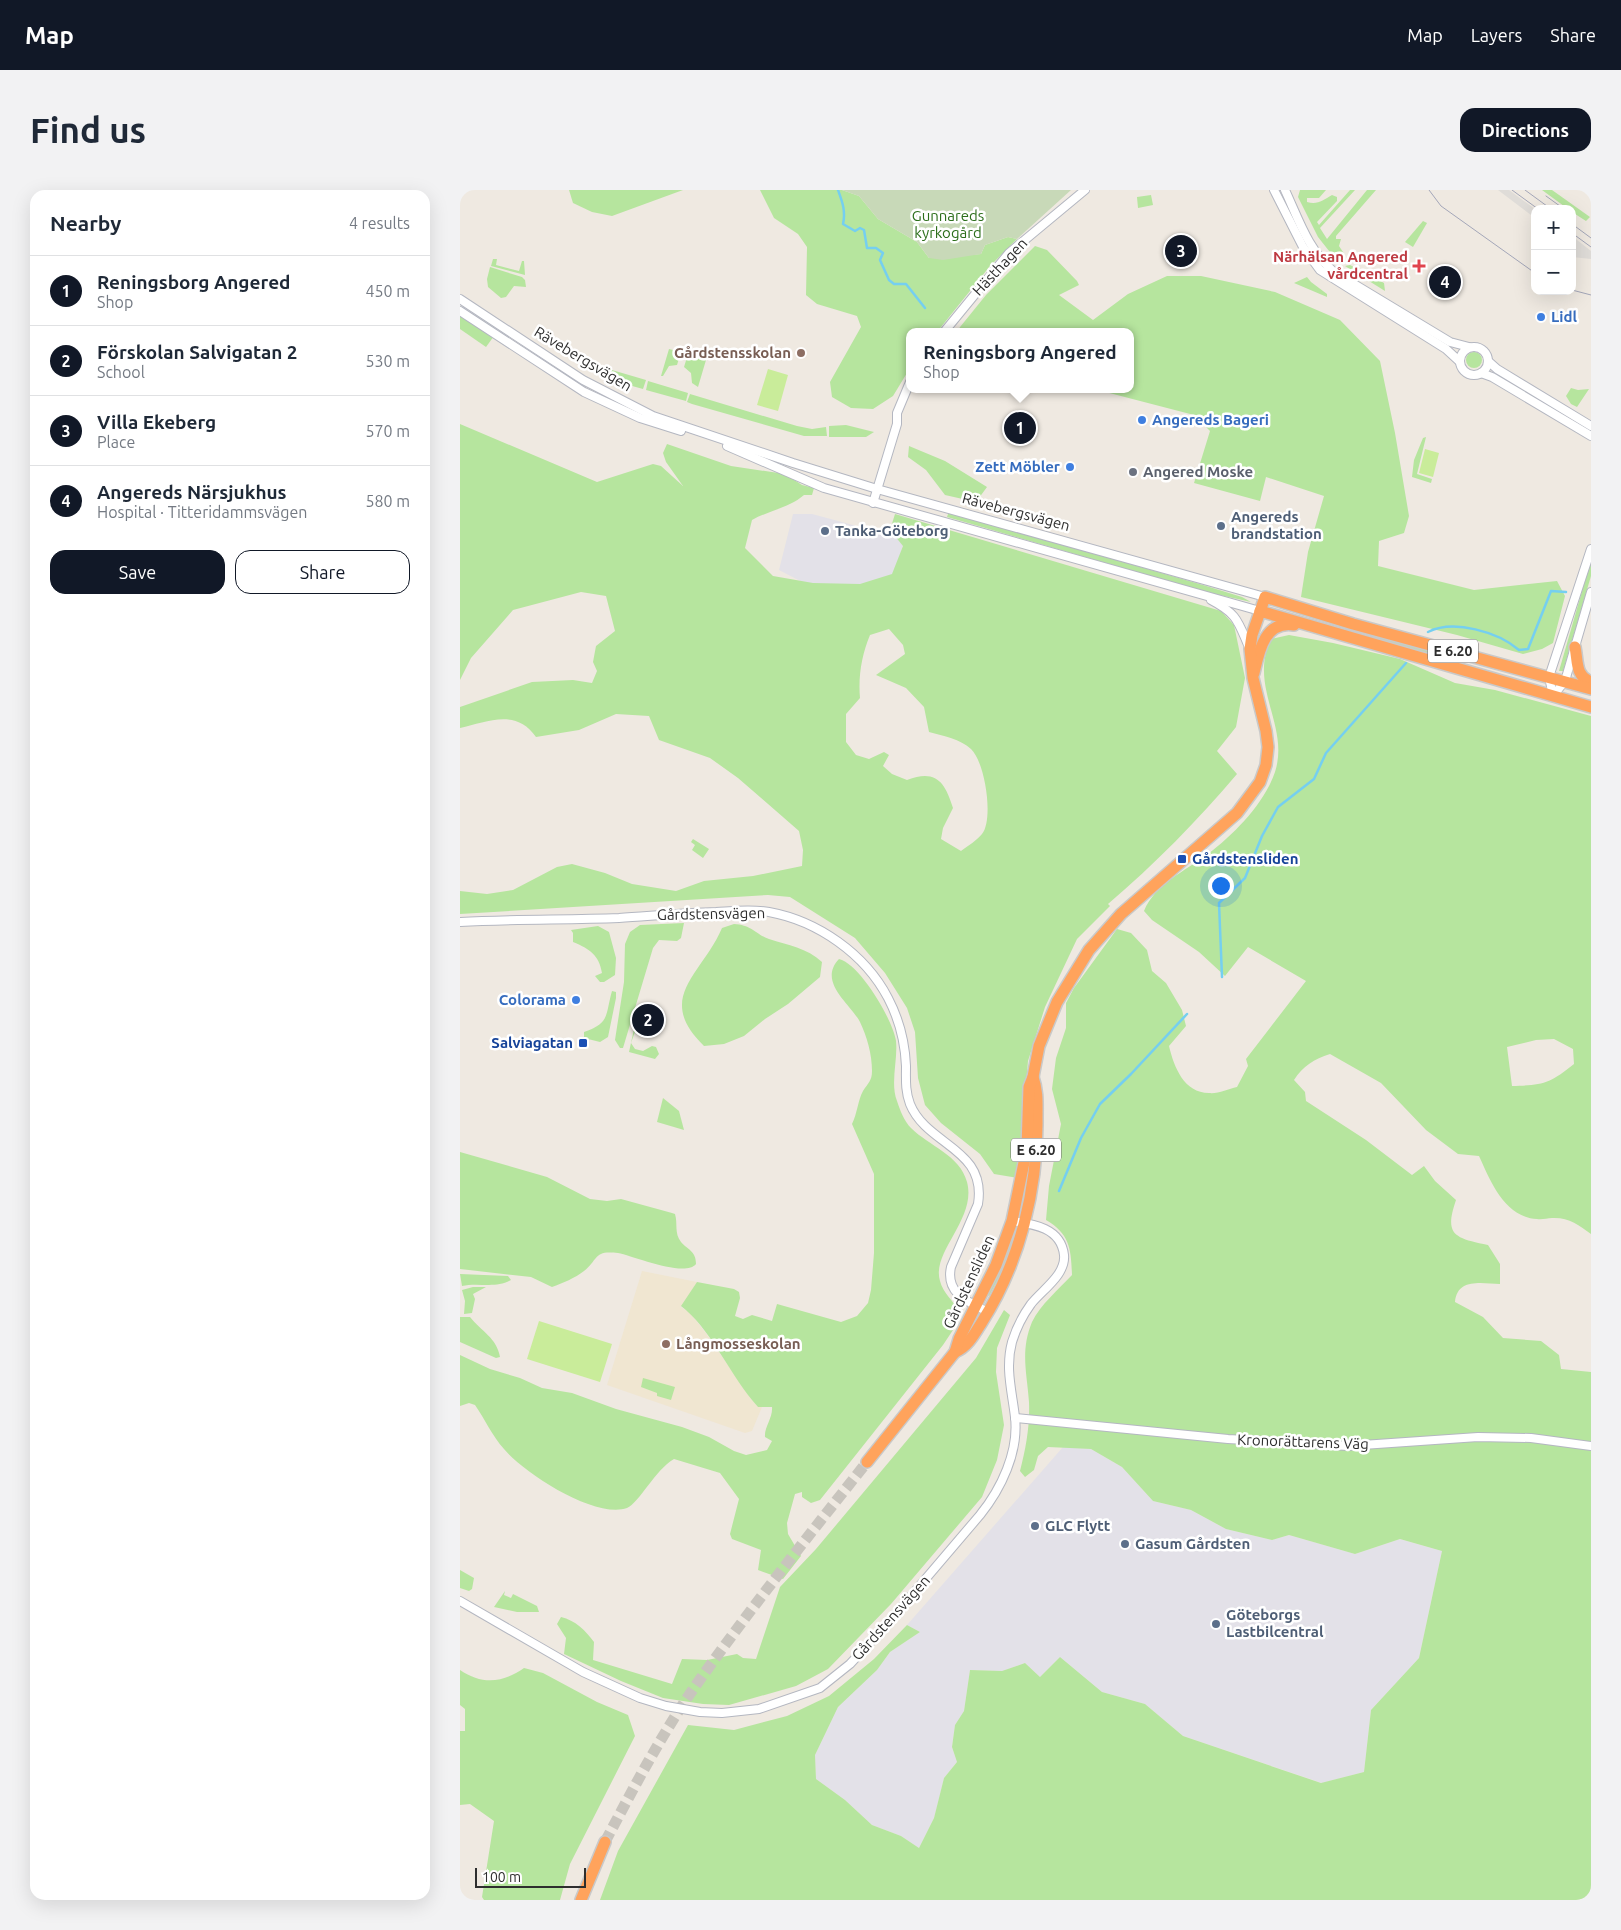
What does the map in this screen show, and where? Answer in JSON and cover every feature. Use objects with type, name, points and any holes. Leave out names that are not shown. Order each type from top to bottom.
[{"type":"highway","name":"Gårdstensliden","points":[[867,1462],[955,1352],[959,1338],[977,1306],[996,1265],[1012,1221],[1025,1167],[1029,1087],[1033,1077],[1039,1046],[1052,1013],[1089,950],[1120,914],[1237,812],[1260,782],[1266,765],[1268,747],[1253,678],[1250,649],[1252,635],[1265,597]]},
{"type":"highway","name":"Rävebergsvägen","points":[[1265,597],[1353,624],[1591,688]]},
{"type":"highway","name":"Rävebergsvägen","points":[[1260,611],[1591,707]]},
{"type":"highway","name":"E 6.20","points":[[1253,678],[1261,649],[1268,633],[1273,628],[1288,624],[1323,629]]},
{"type":"highway","points":[[1575,647],[1578,671],[1586,680],[1591,682]]},
{"type":"highway","name":"Gårdstensliden","points":[[955,1352],[963,1349],[988,1312],[1011,1264],[1024,1223],[1036,1150],[1037,1088],[1033,1077]]},
{"type":"highway","points":[[581,1900],[605,1842]]},
{"type":"street","name":"Hästhagen","points":[[947,328],[1010,253],[1085,190]]},
{"type":"street","points":[[1274,190],[1303,247],[1320,270],[1446,349],[1459,361],[1466,373],[1473,375],[1481,373],[1486,368],[1488,361]]},
{"type":"street","points":[[1285,190],[1308,242],[1318,257],[1334,272],[1450,342],[1483,349],[1488,361],[1497,369],[1591,426]]},
{"type":"street","name":"Rävebergsvägen","points":[[460,299],[583,380],[653,416],[792,464],[1265,597]]},
{"type":"street","name":"Rävebergsvägen","points":[[460,311],[584,392],[640,418],[733,448],[824,488],[1260,611]]},
{"type":"street","points":[[1459,361],[1462,353],[1469,347]]},
{"type":"street","points":[[1481,373],[1492,377],[1591,436]]},
{"type":"street","points":[[873,503],[898,412],[906,392]]},
{"type":"street","points":[[896,424],[909,393]]},
{"type":"street","points":[[1553,696],[1549,677],[1591,549]]},
{"type":"street","points":[[1553,696],[1565,681],[1591,592]]},
{"type":"street","name":"Rävebergsvägen","points":[[1198,594],[1232,614],[1242,625],[1250,649]]},
{"type":"street","name":"Gårdstensvägen","points":[[460,922],[619,918],[745,910],[769,912],[819,930],[848,949],[866,966],[888,997],[900,1027],[904,1045],[905,1082],[912,1109],[934,1134],[968,1161],[978,1179],[980,1192],[978,1204],[951,1267],[950,1279],[952,1289],[957,1294],[988,1312]]},
{"type":"street","name":"Gårdstensvägen","points":[[460,1602],[619,1690],[666,1706],[722,1713],[759,1709],[820,1688],[850,1664],[888,1623],[993,1499],[1003,1480],[1014,1443],[1015,1418],[1008,1374],[1012,1343],[1031,1304],[1061,1269],[1064,1256],[1059,1240],[1054,1234],[1041,1226],[1012,1221]]},
{"type":"street","name":"Kronorättarens Väg","points":[[1015,1418],[1228,1439],[1348,1446],[1478,1437],[1531,1438],[1591,1446]]},
{"type":"shaded area","points":[[1498,190],[1509,190],[1531,206],[1531,215]]},
{"type":"shaded area","points":[[1576,239],[1591,251],[1591,259],[1576,257]]},
{"type":"shaded area","points":[[793,514],[812,514],[905,539],[893,577],[854,586],[810,586],[779,570]]},
{"type":"shaded area","name":"Långmosseskolan","points":[[642,1271],[697,1282],[681,1307],[690,1313],[705,1332],[752,1400],[758,1407],[762,1407],[752,1431],[745,1433],[607,1385]]},
{"type":"shaded area","points":[[1063,1447],[1091,1449],[1122,1467],[1153,1501],[1191,1510],[1226,1529],[1272,1540],[1289,1535],[1355,1554],[1400,1539],[1442,1551],[1419,1658],[1371,1710],[1364,1772],[1322,1783],[1183,1736],[1145,1704],[1102,1692],[1060,1657],[1040,1677],[1025,1663],[1002,1671],[970,1670],[964,1711],[955,1725],[952,1747],[957,1762],[944,1778],[934,1818],[919,1848],[901,1836],[872,1825],[845,1800],[816,1779],[815,1755],[838,1707],[877,1670],[890,1652],[920,1632],[907,1625]]},
{"type":"green space","points":[[569,190],[683,190],[612,216],[592,212],[573,203]]},
{"type":"green space","points":[[760,190],[842,190],[859,196],[878,219],[917,242],[929,258],[981,254],[985,245],[1008,237],[1017,239],[990,266],[940,328],[906,328],[906,375],[893,396],[873,409],[851,408],[832,397],[830,382],[861,327],[857,316],[817,304],[806,295],[807,247],[798,234],[774,218]]},
{"type":"green space","name":"Gunnareds kyrkogård","points":[[842,190],[1071,190],[1017,239],[1008,237],[985,245],[981,254],[943,260],[929,258],[917,242],[878,219],[859,196]]},
{"type":"green space","points":[[1300,190],[1326,190],[1319,198],[1307,198],[1307,202],[1311,203],[1320,202],[1332,195],[1337,197],[1337,201],[1317,222],[1319,225],[1350,190],[1355,190],[1320,228],[1327,239],[1367,190],[1376,190],[1336,236],[1336,239],[1341,239],[1339,246],[1345,255],[1340,262],[1335,258],[1335,254],[1333,256],[1318,237],[1298,197]]},
{"type":"green space","points":[[1542,190],[1552,190],[1573,205],[1563,205]]},
{"type":"green space","points":[[1151,195],[1153,205],[1138,208],[1137,197]]},
{"type":"green space","points":[[1576,207],[1590,217],[1586,221],[1576,215]]},
{"type":"green space","points":[[1423,221],[1427,223],[1413,247],[1405,242]]},
{"type":"green space","points":[[1035,246],[1047,250],[1077,281],[1079,285],[1059,295],[1093,320],[1128,294],[1167,276],[1201,276],[1275,292],[1340,320],[1380,361],[1395,433],[1409,516],[1404,533],[1379,541],[1378,566],[1474,590],[1557,581],[1565,596],[1553,643],[1542,649],[1523,654],[1457,635],[1301,597],[1308,552],[1324,496],[1266,477],[1260,501],[1194,483],[1210,431],[1194,415],[1109,393],[1134,393],[1134,328],[959,328],[986,295]]},
{"type":"green space","points":[[493,259],[497,259],[496,265],[519,271],[522,261],[524,261],[525,275],[491,266]]},
{"type":"green space","points":[[1350,265],[1384,283],[1385,291],[1345,266]]},
{"type":"green space","points":[[490,267],[522,277],[525,280],[526,287],[514,286],[506,297],[501,298],[488,287],[487,279]]},
{"type":"green space","points":[[1307,277],[1327,294],[1327,297],[1294,283]]},
{"type":"green space","points":[[460,314],[494,336],[486,347],[460,329]]},
{"type":"green space","points":[[669,349],[681,352],[677,365],[669,366],[663,376],[661,376]]},
{"type":"green space","points":[[1474,352],[1482,360],[1474,368],[1466,360]]},
{"type":"green space","points":[[688,354],[690,357],[706,360],[698,387],[692,383],[691,373],[684,367]]},
{"type":"green space","points":[[588,363],[646,380],[643,389],[607,379],[586,368]]},
{"type":"green space","points":[[768,369],[788,375],[778,411],[757,405]]},
{"type":"green space","points":[[1498,373],[1591,429],[1591,433],[1497,376]]},
{"type":"green space","points":[[648,381],[688,393],[686,401],[646,390]]},
{"type":"green space","points":[[1571,388],[1578,390],[1589,389],[1577,407],[1571,404],[1566,396]]},
{"type":"green space","points":[[690,394],[797,426],[812,429],[826,427],[827,436],[804,436],[692,404],[687,402]]},
{"type":"green space","points":[[460,424],[597,482],[653,464],[661,466],[683,486],[666,462],[663,453],[667,444],[731,466],[785,474],[802,485],[814,488],[812,495],[804,495],[792,503],[752,520],[745,548],[773,576],[813,583],[860,584],[892,574],[903,546],[890,530],[895,514],[1221,611],[1234,625],[1245,678],[1236,727],[1217,751],[1237,774],[1175,842],[1108,904],[1110,906],[1077,939],[1045,1007],[1028,1061],[1018,1178],[994,1174],[980,1154],[941,1123],[925,1105],[918,1078],[915,1032],[907,1008],[885,973],[855,938],[790,897],[768,895],[460,914],[460,891],[487,894],[513,890],[557,867],[572,864],[605,873],[632,884],[676,891],[704,881],[753,876],[802,866],[803,850],[799,831],[738,778],[710,758],[659,740],[649,716],[616,714],[579,730],[536,737],[528,728],[510,720],[501,719],[460,728],[460,707],[532,682],[573,680],[592,683],[597,671],[593,662],[596,646],[615,631],[606,596],[581,592],[513,610],[471,658],[460,680]],"holes":[[[889,629],[903,645],[905,654],[876,675],[906,688],[924,707],[929,732],[957,740],[971,749],[976,756],[984,778],[987,804],[986,827],[980,836],[961,851],[941,839],[943,828],[953,808],[947,791],[938,780],[925,776],[907,780],[892,774],[883,766],[889,755],[884,752],[869,759],[856,755],[846,742],[846,714],[860,698],[861,665],[870,635]]]},
{"type":"green space","points":[[846,425],[874,432],[866,437],[829,437],[829,426]]},
{"type":"green space","points":[[1426,437],[1417,474],[1432,479],[1431,483],[1412,477],[1414,460],[1423,438]]},
{"type":"green space","points":[[909,446],[945,461],[987,487],[976,502],[945,495],[926,470],[908,457]]},
{"type":"green space","points":[[1425,449],[1439,453],[1433,477],[1419,473]]},
{"type":"green space","points":[[948,514],[957,514],[1203,585],[1242,597],[1251,602],[1206,592],[947,517]]},
{"type":"green space","points":[[1591,560],[1591,576],[1563,671],[1559,671]]},
{"type":"green space","points":[[1334,627],[1460,657],[1418,651]]},
{"type":"green space","points":[[1289,635],[1400,659],[1455,683],[1495,690],[1591,716],[1591,1234],[1568,1220],[1558,1218],[1537,1219],[1525,1217],[1516,1212],[1507,1205],[1493,1186],[1479,1156],[1458,1154],[1426,1130],[1381,1083],[1330,1054],[1309,1064],[1294,1080],[1305,1092],[1306,1101],[1366,1140],[1412,1175],[1424,1166],[1435,1181],[1456,1200],[1451,1221],[1452,1228],[1460,1237],[1488,1245],[1500,1264],[1500,1284],[1478,1283],[1465,1285],[1457,1294],[1455,1302],[1483,1317],[1503,1338],[1541,1341],[1559,1355],[1561,1369],[1591,1372],[1591,1900],[600,1900],[618,1851],[688,1725],[734,1730],[787,1716],[829,1696],[874,1659],[907,1625],[920,1632],[890,1652],[877,1670],[838,1707],[815,1755],[816,1779],[845,1800],[872,1825],[901,1836],[919,1848],[934,1818],[944,1778],[957,1762],[952,1747],[955,1725],[964,1711],[970,1670],[1002,1671],[1025,1663],[1040,1677],[1060,1657],[1102,1692],[1145,1704],[1183,1736],[1321,1783],[1364,1772],[1371,1710],[1419,1658],[1442,1551],[1400,1539],[1355,1554],[1289,1535],[1272,1540],[1226,1529],[1191,1510],[1153,1501],[1122,1467],[1091,1449],[1048,1447],[1038,1456],[1034,1470],[1025,1477],[1020,1471],[1029,1420],[1025,1362],[1028,1333],[1040,1309],[1072,1275],[1068,1243],[1060,1231],[1046,1220],[1049,1186],[1061,1124],[1052,1089],[1056,1058],[1066,1028],[1066,1003],[1074,988],[1117,929],[1131,933],[1147,950],[1152,971],[1166,983],[1182,1010],[1186,1026],[1169,1046],[1177,1070],[1193,1089],[1212,1093],[1237,1087],[1248,1066],[1246,1059],[1306,981],[1248,947],[1225,976],[1199,952],[1152,920],[1144,911],[1155,893],[1181,872],[1208,854],[1238,828],[1264,796],[1270,784],[1275,772],[1278,755],[1277,738],[1264,673],[1265,657],[1271,639]],"holes":[[[1554,1039],[1573,1049],[1574,1064],[1558,1076],[1539,1084],[1512,1086],[1507,1047],[1536,1040]]]},
{"type":"green space","points":[[693,839],[709,849],[703,858],[692,850],[695,845],[691,842]]},
{"type":"green space","points":[[684,923],[681,938],[677,941],[659,940],[653,948],[623,1048],[620,1048],[615,1040],[624,982],[625,944],[630,932],[640,925]]},
{"type":"green space","points":[[734,924],[745,926],[764,937],[810,953],[822,962],[820,977],[788,1004],[744,1036],[724,1044],[704,1046],[690,1029],[683,1014],[682,1000],[694,973],[722,928]]},
{"type":"green space","points":[[598,926],[609,932],[616,958],[615,975],[604,982],[600,982],[595,976],[602,973],[596,957],[589,950],[573,942],[571,930]]},
{"type":"green space","points":[[839,959],[847,963],[865,982],[882,1007],[894,1032],[896,1048],[894,1087],[904,1119],[918,1134],[958,1165],[967,1182],[968,1196],[966,1209],[942,1258],[939,1270],[942,1286],[959,1313],[955,1327],[943,1345],[820,1500],[811,1503],[802,1497],[802,1492],[795,1494],[787,1523],[788,1534],[801,1556],[783,1579],[758,1570],[761,1550],[732,1539],[730,1534],[739,1499],[720,1473],[674,1459],[660,1471],[632,1505],[627,1508],[613,1510],[597,1507],[561,1492],[527,1470],[496,1439],[475,1405],[469,1403],[460,1406],[460,1355],[490,1369],[520,1378],[542,1388],[572,1393],[616,1409],[682,1427],[709,1437],[734,1451],[746,1455],[767,1450],[772,1441],[765,1437],[772,1407],[758,1407],[743,1389],[701,1326],[681,1306],[697,1282],[734,1289],[739,1292],[740,1298],[735,1316],[743,1319],[752,1315],[772,1321],[777,1304],[841,1322],[857,1316],[868,1303],[874,1253],[874,1174],[852,1124],[861,1095],[871,1077],[872,1065],[869,1046],[860,1022],[834,984],[833,968]]},
{"type":"green space","points":[[612,991],[616,992],[616,998],[608,1037],[600,1042],[584,1038],[584,1032],[598,1025],[605,1018]]},
{"type":"green space","points":[[634,1029],[636,1029],[631,1043],[635,1049],[643,1051],[652,1046],[656,1047],[659,1054],[655,1059],[629,1052]]},
{"type":"green space","points":[[663,1098],[679,1111],[684,1130],[657,1122]]},
{"type":"green space","points":[[460,1152],[547,1177],[590,1199],[607,1201],[621,1199],[675,1214],[679,1239],[693,1253],[696,1264],[690,1268],[681,1269],[610,1252],[600,1254],[580,1274],[552,1287],[531,1277],[460,1269]]},
{"type":"green space","points":[[1012,1237],[1016,1237],[1006,1264],[989,1296],[986,1294]]},
{"type":"green space","points":[[460,1274],[508,1276],[511,1280],[493,1285],[462,1286]]},
{"type":"green space","points":[[473,1287],[486,1287],[473,1294],[475,1299],[472,1313],[464,1314],[465,1301],[462,1290]]},
{"type":"green space","points":[[1004,1310],[1010,1315],[997,1348],[996,1372],[1004,1425],[997,1460],[982,1497],[891,1604],[828,1669],[796,1686],[729,1705],[703,1704],[663,1698],[621,1681],[564,1654],[566,1638],[557,1624],[561,1617],[580,1626],[594,1642],[593,1660],[672,1684],[682,1659],[707,1660],[737,1654],[743,1658],[756,1659],[780,1587],[816,1549],[976,1358]]},
{"type":"green space","points":[[460,1317],[470,1317],[496,1345],[500,1357],[496,1358],[460,1342]]},
{"type":"green space","points":[[539,1321],[612,1344],[600,1382],[527,1359]]},
{"type":"green space","points":[[643,1378],[675,1387],[671,1400],[657,1396],[657,1393],[641,1387]]},
{"type":"green space","points":[[460,1570],[474,1578],[472,1589],[469,1591],[460,1588]]},
{"type":"green space","points":[[505,1591],[504,1595],[511,1598],[513,1594],[537,1606],[539,1612],[517,1612],[494,1607]]},
{"type":"green space","points":[[524,1668],[543,1673],[597,1702],[628,1715],[635,1736],[570,1864],[560,1900],[484,1900],[482,1897],[494,1821],[470,1804],[460,1805],[460,1731],[465,1731],[465,1709],[460,1705],[460,1670],[476,1678],[492,1680],[508,1677]]},
{"type":"waterway","points":[[838,190],[844,210],[843,224],[855,231],[860,228],[864,230],[867,248],[876,248],[883,253],[880,260],[889,280],[894,284],[906,284],[925,308]]},
{"type":"waterway","points":[[1428,632],[1450,627],[1475,629],[1500,638],[1519,650],[1528,649],[1551,591],[1566,592]]},
{"type":"waterway","points":[[1222,977],[1219,903],[1245,878],[1262,836],[1278,807],[1314,779],[1326,753],[1406,663]]},
{"type":"waterway","points":[[1059,1191],[1081,1138],[1100,1104],[1187,1014]]},
{"type":"tunnel","points":[[605,1842],[659,1743],[696,1685],[759,1600],[867,1462]]},
{"type":"tram line","points":[[1429,190],[1441,206],[1531,270]]},
{"type":"tram line","points":[[1512,190],[1533,205]]},
{"type":"tram line","points":[[1525,190],[1546,205]]},
{"type":"tram line","points":[[1546,196],[1558,205]]},
{"type":"tram line","points":[[1576,227],[1591,238]]},
{"type":"tram line","points":[[1576,236],[1591,247]]},
{"type":"tram line","points":[[1576,291],[1591,295]]},
{"type":"place","name":"Villa Ekeberg","points":[[1181,251]]},
{"type":"place","name":"Närhälsan Angered vårdcentral","points":[[1419,266]]},
{"type":"place","name":"Angereds Närsjukhus","points":[[1445,282]]},
{"type":"place","name":"Lidl","points":[[1541,317]]},
{"type":"place","name":"Gårdstensskolan","points":[[801,353]]},
{"type":"place","name":"Angereds Bageri","points":[[1142,420]]},
{"type":"place","name":"Reningsborg Angered","points":[[1020,428]]},
{"type":"place","name":"Zett Möbler","points":[[1070,467]]},
{"type":"place","name":"Angered Moske","points":[[1133,472]]},
{"type":"place","name":"Angereds brandstation","points":[[1221,526]]},
{"type":"place","name":"Tanka-Göteborg","points":[[825,531]]},
{"type":"place","name":"Gårdstensliden","points":[[1182,859]]},
{"type":"place","name":"Colorama","points":[[576,1000]]},
{"type":"place","name":"Förskolan Salvigatan 2","points":[[648,1020]]},
{"type":"place","name":"Salviagatan","points":[[583,1043]]},
{"type":"place","name":"Långmosseskolan","points":[[666,1344]]},
{"type":"place","name":"GLC Flytt","points":[[1035,1526]]},
{"type":"place","name":"Gasum Gårdsten","points":[[1125,1544]]},
{"type":"place","name":"Göteborgs Lastbilcentral","points":[[1216,1624]]}]
